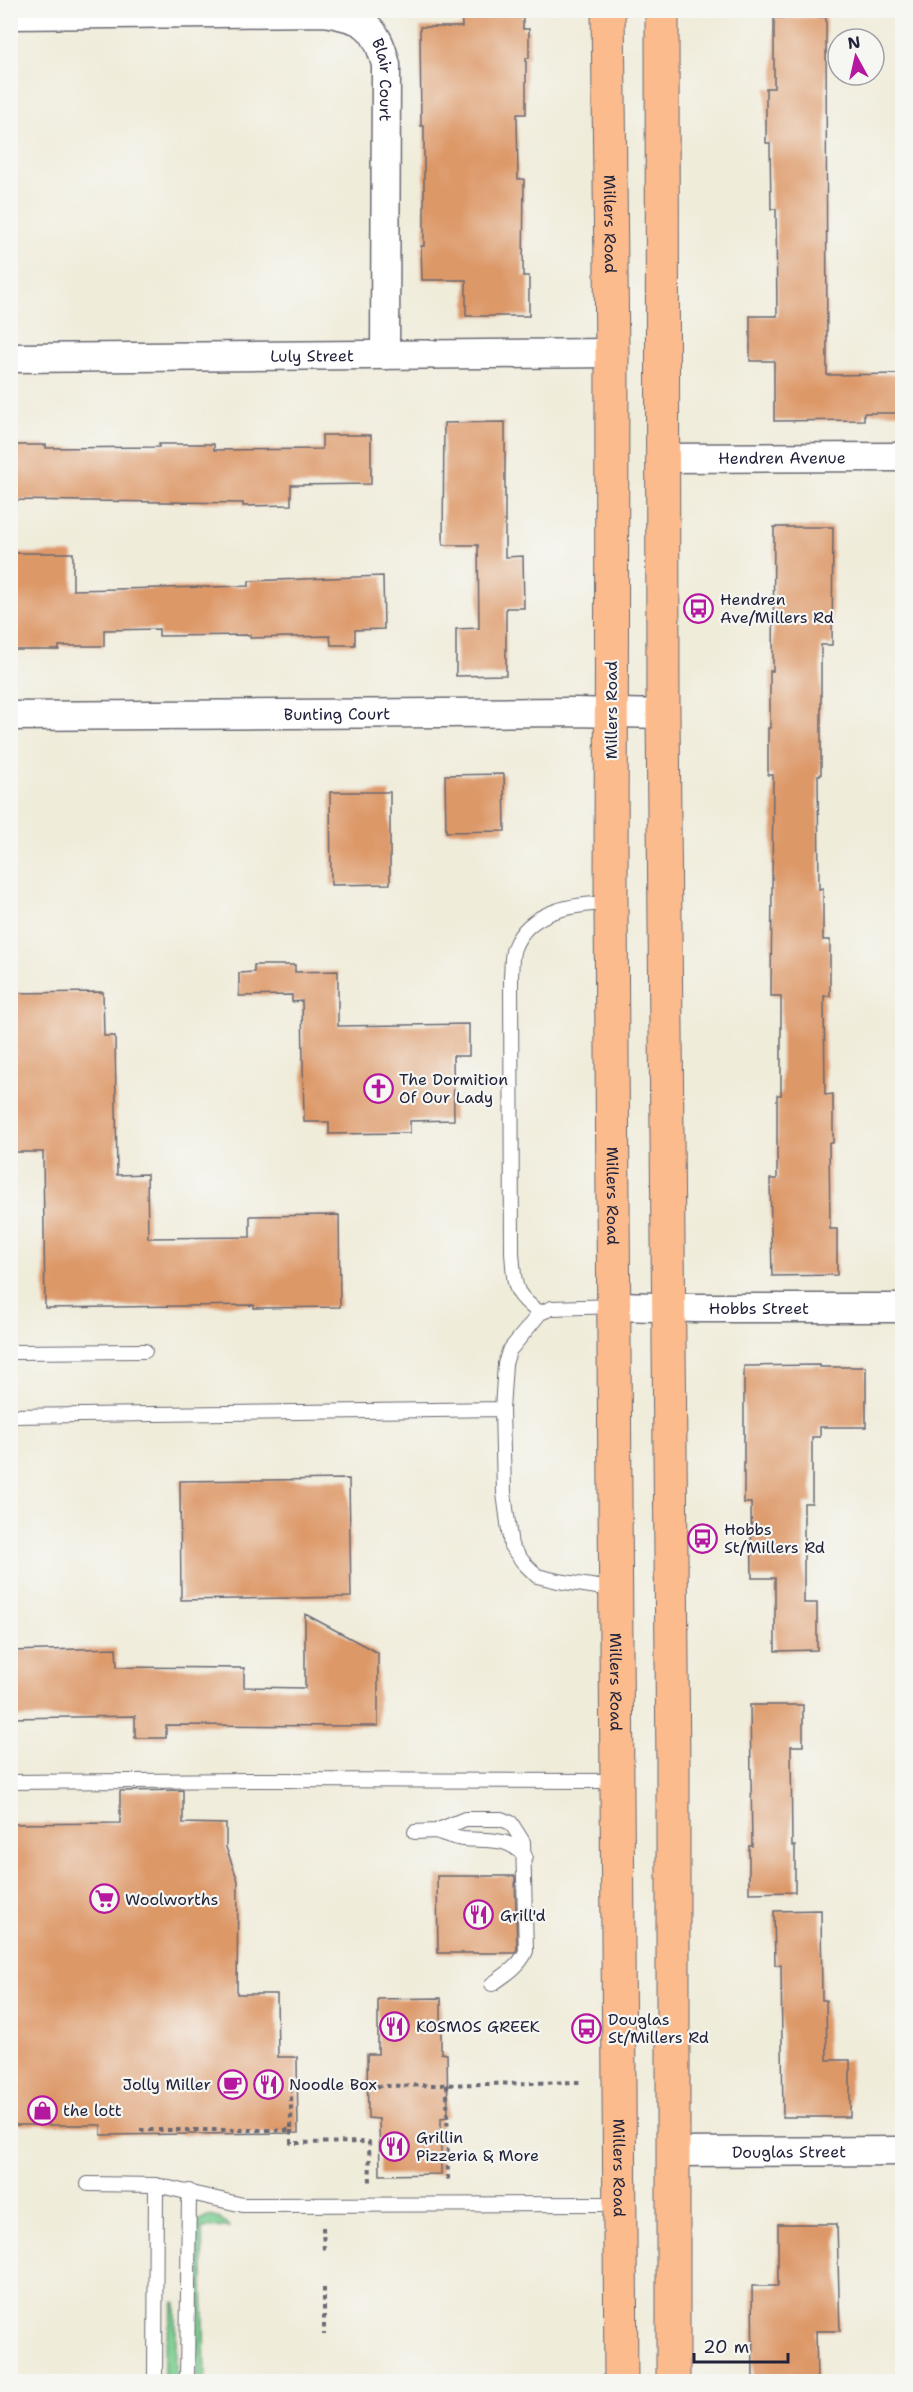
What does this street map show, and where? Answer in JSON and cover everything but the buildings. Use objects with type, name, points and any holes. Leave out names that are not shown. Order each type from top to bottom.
[{"type":"main road","name":"Millers Road","points":[[608,10],[612,353],[610,712],[619,1781],[621,2382]]},
{"type":"main road","points":[[662,10],[663,714],[673,1765],[673,2382]]},
{"type":"street","name":"Blair Court","points":[[10,15],[323,12],[350,16],[369,27],[381,43],[386,65],[385,355]]},
{"type":"street","name":"Luly Street","points":[[10,358],[612,353]]},
{"type":"street","name":"Hendren Avenue","points":[[662,458],[903,457]]},
{"type":"street","name":"Bunting Court","points":[[10,716],[610,712],[663,714]]},
{"type":"street","name":"Hobbs Street","points":[[615,1306],[903,1308]]},
{"type":"street","name":"Douglas Street","points":[[673,2152],[903,2151]]},
{"type":"lane","points":[[540,1313],[522,1300],[514,1286],[512,1253],[512,976],[514,949],[522,933],[542,915],[587,904],[611,903]]},
{"type":"lane","points":[[615,1306],[552,1308],[540,1313],[510,1351],[505,1364],[502,1409],[504,1493],[511,1545],[537,1576],[617,1590]]},
{"type":"lane","points":[[10,1352],[145,1351]]},
{"type":"lane","points":[[10,1416],[502,1409]]},
{"type":"lane","points":[[10,1782],[619,1781]]},
{"type":"lane","points":[[415,1832],[436,1831],[465,1819],[501,1819],[511,1823],[524,1842],[526,1951],[523,1959],[515,1967],[492,1984]]},
{"type":"lane","points":[[436,1831],[465,1839],[501,1840],[512,1844],[525,1856]]},
{"type":"lane","points":[[88,2184],[156,2185],[243,2205],[620,2204]]},
{"type":"lane","points":[[155,2382],[156,2185]]},
{"type":"lane","points":[[187,2382],[189,2191]]},
{"type":"path","points":[[381,2184],[370,2184],[369,2142],[291,2143],[291,2088],[580,2082]]},
{"type":"path","points":[[437,2184],[448,2183],[447,2085]]},
{"type":"path","points":[[140,2130],[291,2130]]},
{"type":"path","points":[[323,2223],[324,2251]]},
{"type":"path","points":[[324,2288],[324,2335]]},
{"type":"green space","points":[[208,2216],[220,2219],[229,2227],[202,2228],[205,2381],[197,2381],[196,2231],[199,2221]]},
{"type":"green space","points":[[174,2302],[176,2303],[176,2381],[164,2381],[164,2352]]},
{"type":"place","name":"Hendren Ave/Millers Rd","points":[[699,608]]},
{"type":"place","name":"The Dormition Of Our Lady","points":[[378,1088]]},
{"type":"place","name":"Hobbs St/Millers Rd","points":[[703,1538]]},
{"type":"place","name":"Woolworths","points":[[104,1899]]},
{"type":"place","name":"Grill'd","points":[[479,1915]]},
{"type":"place","name":"KOSMOS GREEK","points":[[395,2026]]},
{"type":"place","name":"Douglas St/Millers Rd","points":[[587,2028]]},
{"type":"place","name":"Jolly Miller","points":[[232,2084]]},
{"type":"place","name":"Noodle Box","points":[[268,2084]]},
{"type":"place","name":"the lott","points":[[42,2110]]},
{"type":"place","name":"Grillin Pizzeria & More","points":[[395,2146]]}]
